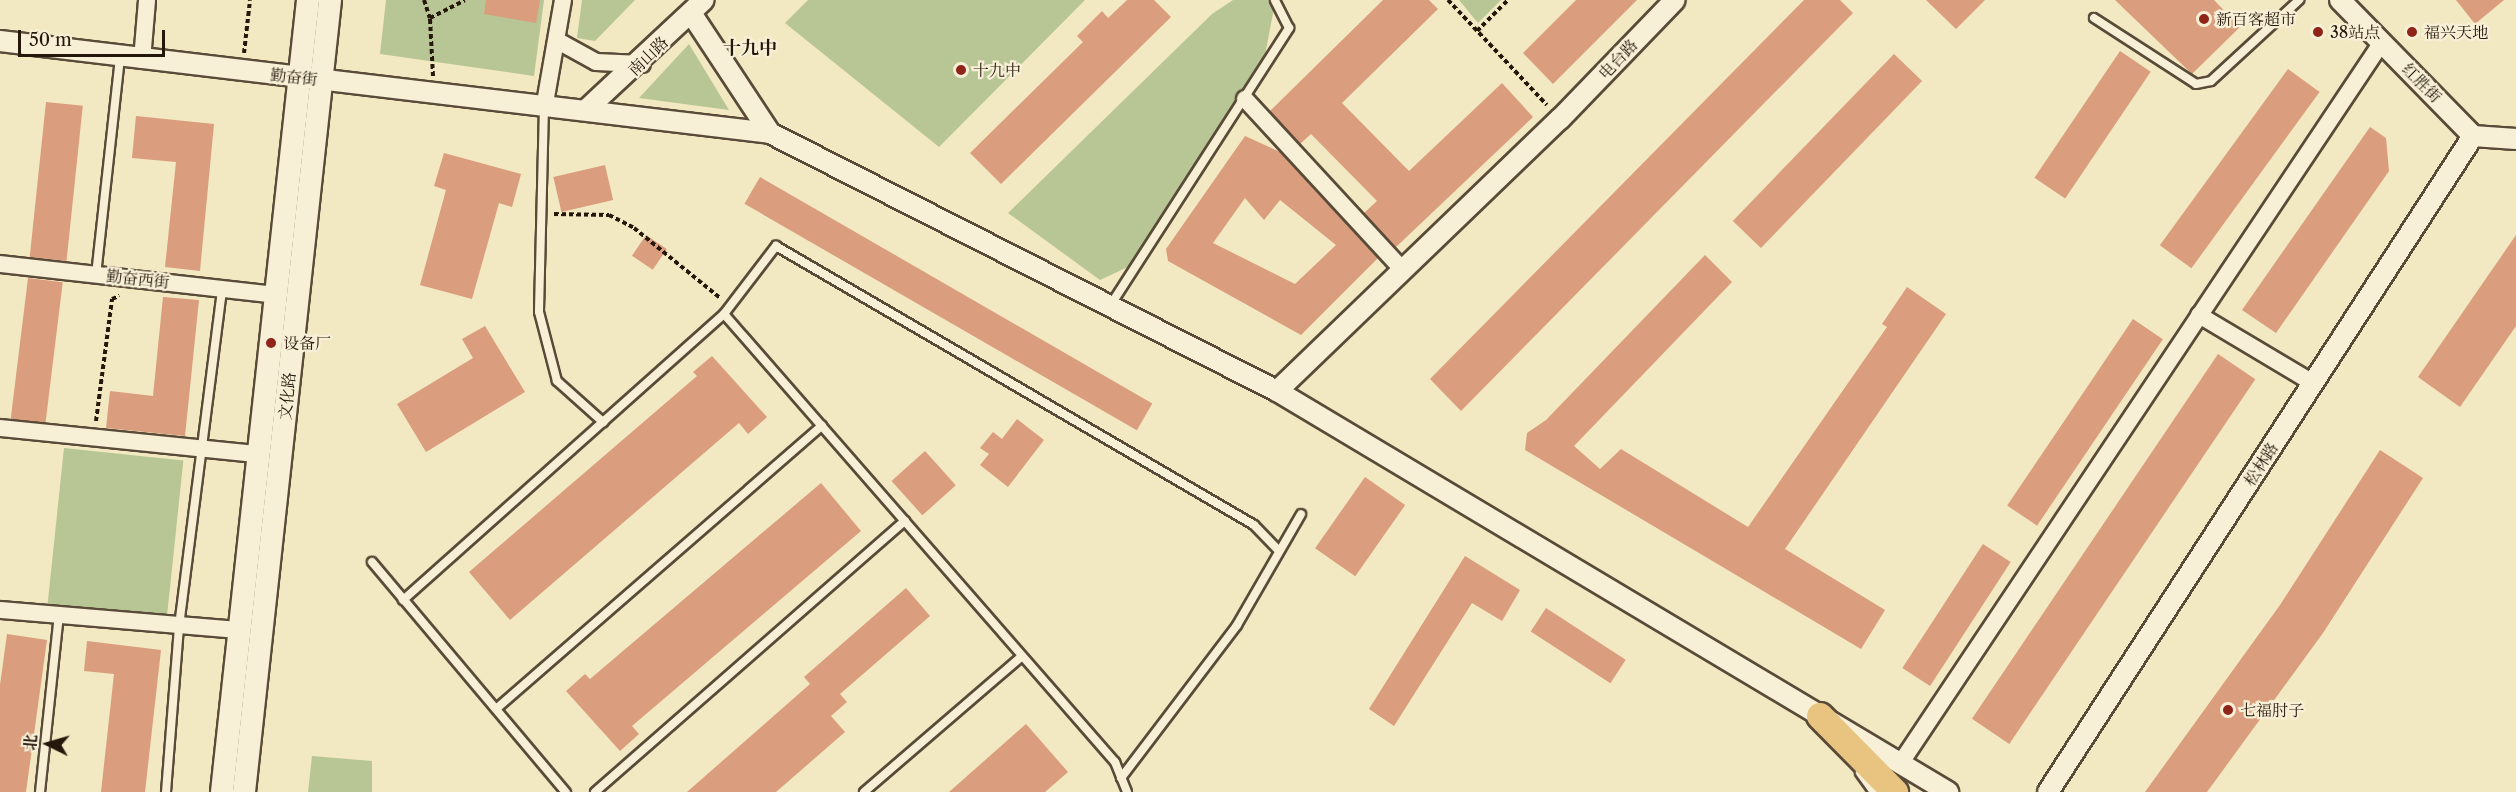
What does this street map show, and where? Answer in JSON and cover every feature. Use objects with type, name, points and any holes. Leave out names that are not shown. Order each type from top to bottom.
[{"type":"main road","name":"文化路","points":[[244,792],[282,344],[311,79],[308,0]]},
{"type":"main road","name":"文化路","points":[[222,792],[258,454],[282,344],[276,295],[311,79],[330,0]]},
{"type":"main road","points":[[1820,716],[1895,792]]},
{"type":"street","points":[[141,60],[147,0]]},
{"type":"street","points":[[544,103],[558,41],[562,0]]},
{"type":"street","name":"电台路","points":[[1277,391],[1560,119],[1676,0]]},
{"type":"street","name":"红胜街","points":[[2340,0],[2473,136]]},
{"type":"street","points":[[698,7],[770,133],[1277,391],[1948,792]]},
{"type":"street","name":"南山路","points":[[588,108],[642,64],[698,7]]},
{"type":"street","name":"勤奋街","points":[[0,41],[141,60],[588,108],[770,133]]},
{"type":"street","points":[[558,41],[596,62],[642,64]]},
{"type":"street","points":[[1900,764],[2382,42]]},
{"type":"street","points":[[1245,99],[1402,270]]},
{"type":"street","points":[[2473,136],[2516,138]]},
{"type":"street","name":"松林路","points":[[2048,792],[2473,136]]},
{"type":"street","name":"勤奋西街","points":[[0,264],[276,295]]},
{"type":"street","points":[[2199,315],[2313,383]]},
{"type":"street","points":[[0,428],[258,454]]},
{"type":"street","points":[[0,610],[239,630]]},
{"type":"lane","points":[[1110,306],[1289,28],[1275,0]]},
{"type":"lane","points":[[2094,18],[2196,84],[2211,81],[2299,0]]},
{"type":"lane","points":[[96,275],[120,57]]},
{"type":"lane","points":[[544,103],[538,213],[539,312],[557,381],[603,422]]},
{"type":"lane","points":[[403,600],[724,314],[776,246],[1254,525],[1277,549]]},
{"type":"lane","points":[[166,792],[179,626],[222,289]]},
{"type":"lane","points":[[724,314],[1115,762],[1126,792]]},
{"type":"lane","points":[[495,709],[822,426]]},
{"type":"lane","points":[[1121,778],[1237,625],[1277,549],[1301,514]]},
{"type":"lane","points":[[595,792],[905,521]]},
{"type":"lane","points":[[372,562],[566,792]]},
{"type":"lane","points":[[40,792],[58,615]]},
{"type":"lane","points":[[864,792],[1022,656]]},
{"type":"lane","points":[[1820,716],[1874,792]]},
{"type":"path","points":[[242,71],[250,0]]},
{"type":"path","points":[[424,0],[430,18],[433,74]]},
{"type":"path","points":[[430,18],[465,0]]},
{"type":"path","points":[[1477,31],[1508,0]]},
{"type":"path","points":[[1451,1],[1560,119]]},
{"type":"path","points":[[538,213],[609,215],[634,228],[731,307]]},
{"type":"path","points":[[94,437],[112,299],[133,290],[134,279]]},
{"type":"green space","points":[[386,0],[544,0],[534,76],[380,54]]},
{"type":"green space","points":[[582,0],[635,0],[595,41],[577,38]]},
{"type":"green space","points":[[808,0],[1085,0],[939,147],[785,23]]},
{"type":"green space","points":[[1233,0],[1269,0],[1274,8],[1265,55],[1132,265],[1100,280],[1008,213],[1212,14]]},
{"type":"green space","points":[[1459,0],[1501,0],[1478,23]]},
{"type":"green space","points":[[689,44],[729,110],[639,98]]},
{"type":"green space","points":[[64,448],[183,461],[167,618],[47,605]]},
{"type":"green space","points":[[312,756],[372,761],[372,792],[308,792]]},
{"type":"building","points":[[486,0],[540,0],[536,23],[484,14]]},
{"type":"building","points":[[1127,0],[1154,0],[1171,17],[1001,184],[970,153],[1083,42],[1077,36],[1102,11],[1108,18]]},
{"type":"building","points":[[1383,0],[1429,0],[1438,9],[1342,103],[1409,171],[1502,83],[1533,117],[1396,247],[1364,213],[1377,201],[1311,134],[1300,144],[1270,111]]},
{"type":"building","points":[[1576,0],[1637,0],[1553,84],[1523,53]]},
{"type":"building","points":[[1804,0],[1840,0],[1853,13],[1461,411],[1430,379]]},
{"type":"building","points":[[1926,0],[1985,0],[1956,29]]},
{"type":"building","points":[[2115,0],[2214,0],[2240,27],[2192,74]]},
{"type":"building","points":[[2456,0],[2504,0],[2475,24]]},
{"type":"building","points":[[2120,51],[2151,72],[2065,199],[2034,178]]},
{"type":"building","points":[[1894,54],[1922,81],[1761,248],[1733,221]]},
{"type":"building","points":[[2288,69],[2320,92],[2191,268],[2160,245]]},
{"type":"building","points":[[46,102],[83,106],[66,261],[30,257]]},
{"type":"building","points":[[136,116],[214,124],[200,271],[165,267],[176,162],[132,158]]},
{"type":"building","points":[[2370,127],[2386,138],[2389,171],[2276,333],[2242,310]]},
{"type":"building","points":[[1245,136],[1280,152],[1378,258],[1301,335],[1168,261],[1166,249]],"holes":[[[1245,198],[1264,220],[1280,200],[1336,245],[1295,284],[1213,243]]]},
{"type":"building","points":[[444,153],[521,174],[512,207],[499,203],[472,299],[420,285],[446,190],[434,186]]},
{"type":"building","points":[[605,165],[613,200],[561,212],[553,177]]},
{"type":"building","points":[[760,177],[1152,404],[1137,430],[744,204]]},
{"type":"building","points":[[646,235],[667,249],[653,270],[632,256]]},
{"type":"building","points":[[2516,235],[2516,326],[2460,407],[2418,377]]},
{"type":"building","points":[[1705,255],[1732,282],[1574,446],[1600,469],[1621,449],[1748,527],[1887,327],[1882,324],[1907,287],[1946,314],[1785,549],[1885,610],[1861,649],[1525,450],[1527,433],[1546,420]]},
{"type":"building","points":[[28,278],[63,282],[45,423],[11,419]]},
{"type":"building","points":[[163,297],[199,300],[185,436],[106,428],[110,391],[153,396]]},
{"type":"building","points":[[2133,319],[2163,339],[2037,526],[2007,506]]},
{"type":"building","points":[[485,326],[525,392],[426,452],[397,404],[473,358],[462,339]]},
{"type":"building","points":[[2218,354],[2255,379],[2009,744],[1972,719]]},
{"type":"building","points":[[712,356],[767,417],[748,434],[739,423],[510,620],[469,572],[697,376],[693,372]]},
{"type":"building","points":[[1017,419],[1044,440],[1008,487],[980,465],[989,454],[980,448],[993,432],[1002,439]]},
{"type":"building","points":[[2380,450],[2423,478],[2323,633],[2207,792],[2145,792],[2280,605]]},
{"type":"building","points":[[925,451],[956,485],[922,515],[892,481]]},
{"type":"building","points":[[1365,477],[1405,505],[1355,576],[1315,548]]},
{"type":"building","points":[[821,483],[861,531],[632,726],[639,734],[620,751],[566,691],[585,674],[590,679]]},
{"type":"building","points":[[1983,544],[2011,562],[1930,686],[1902,668]]},
{"type":"building","points":[[1465,556],[1520,590],[1502,621],[1472,603],[1394,726],[1369,709]]},
{"type":"building","points":[[906,588],[930,616],[840,694],[847,702],[831,716],[845,732],[776,792],[687,792],[810,684],[804,677]]},
{"type":"building","points":[[1546,608],[1626,660],[1610,683],[1531,631]]},
{"type":"building","points":[[7,634],[47,640],[26,792],[0,792],[0,685]]},
{"type":"building","points":[[87,641],[161,650],[145,792],[101,792],[114,674],[84,671]]},
{"type":"building","points":[[1026,724],[1068,772],[1045,792],[949,792]]},
{"type":"place","name":"新百客超市","points":[[2204,19]]},
{"type":"place","name":"38站点","points":[[2318,32]]},
{"type":"place","name":"福兴天地","points":[[2412,32]]},
{"type":"place","name":"十九中","points":[[961,70]]},
{"type":"place","name":"设备厂","points":[[271,343]]},
{"type":"place","name":"七福肘子","points":[[2228,710]]},
{"type":"district","name":"十九中","points":[[750,48]]}]
